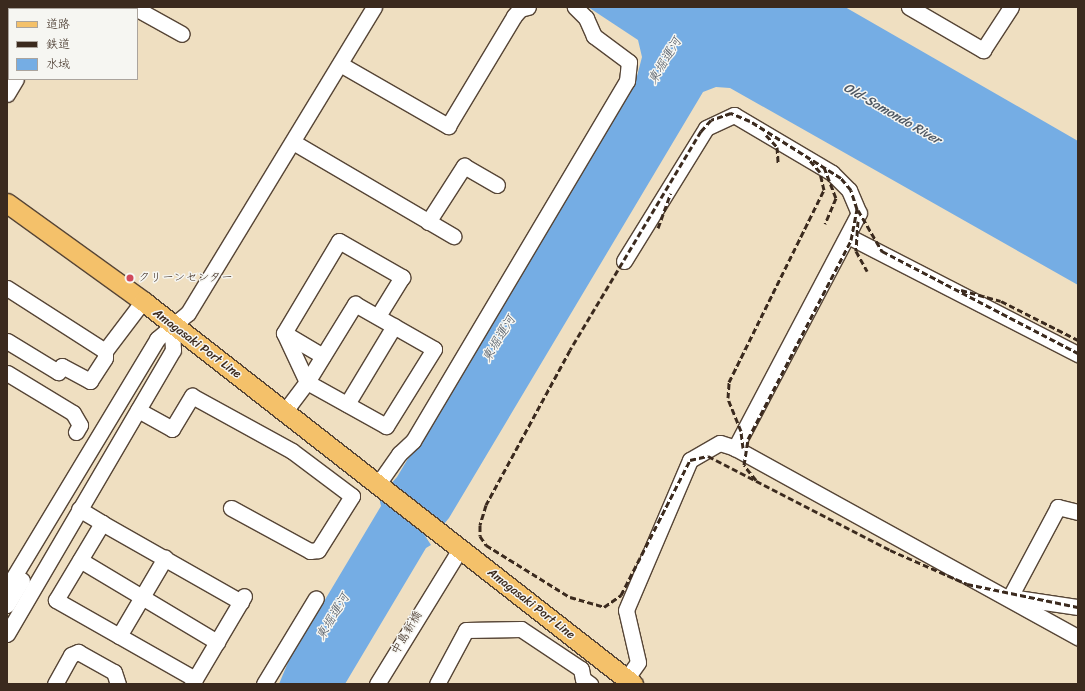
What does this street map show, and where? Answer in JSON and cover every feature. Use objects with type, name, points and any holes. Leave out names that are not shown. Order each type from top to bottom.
[{"type":"main road","name":"Amagasaki Port Line","points":[[7,203],[143,302],[172,328],[285,411],[630,681]]},
{"type":"street","points":[[7,588],[13,564],[157,339],[172,328],[188,313],[374,7]]},
{"type":"street","points":[[340,64],[448,126],[514,16],[520,9],[528,7]]},
{"type":"street","points":[[381,487],[399,454],[412,441],[627,81],[629,62],[594,36],[586,18],[575,7]]},
{"type":"street","points":[[912,8],[984,50],[1011,7]]},
{"type":"street","points":[[138,9],[182,34]]},
{"type":"street","points":[[7,94],[15,80]]},
{"type":"street","points":[[624,261],[706,128],[734,115],[832,173],[849,190],[859,213],[735,448]]},
{"type":"street","points":[[293,142],[453,236]]},
{"type":"street","points":[[428,222],[464,166],[497,185]]},
{"type":"street","points":[[848,236],[1078,354]]},
{"type":"street","points":[[284,333],[339,241],[402,276],[378,316]]},
{"type":"street","points":[[7,288],[105,351]]},
{"type":"street","points":[[7,341],[58,372],[62,366],[90,381],[105,358],[105,351],[143,302]]},
{"type":"street","points":[[284,333],[307,382],[386,426],[434,349],[355,304],[307,382],[285,411]]},
{"type":"street","points":[[347,404],[394,326]]},
{"type":"street","points":[[7,634],[173,350],[172,328]]},
{"type":"street","points":[[7,605],[80,486],[172,328]]},
{"type":"street","points":[[284,333],[323,356]]},
{"type":"street","points":[[7,373],[73,413],[80,425],[76,432]]},
{"type":"street","points":[[138,410],[172,429],[192,396],[292,451],[352,496],[318,550],[310,551],[231,508]]},
{"type":"street","points":[[630,681],[638,662],[626,610],[690,460],[720,443],[735,448],[1010,597],[1078,637]]},
{"type":"street","points":[[1010,597],[1058,507],[1078,512]]},
{"type":"street","points":[[79,509],[102,522],[165,558],[242,599],[193,682],[119,636],[56,600],[102,522]]},
{"type":"street","name":"中島新橋","points":[[377,684],[438,582],[460,549]]},
{"type":"street","points":[[119,636],[165,558]]},
{"type":"street","points":[[80,560],[217,642]]},
{"type":"street","points":[[1010,597],[1078,607]]},
{"type":"street","points":[[264,684],[316,598]]},
{"type":"street","points":[[437,684],[466,630],[521,629],[581,669],[583,679],[590,684]]},
{"type":"street","points":[[62,682],[71,655],[78,652],[114,672],[118,684]]},
{"type":"water","points":[[588,7],[845,7],[1078,141],[1078,285],[730,88],[716,87],[703,92],[449,518],[444,524],[433,517],[422,531],[431,545],[426,548],[345,684],[279,684],[289,660],[381,506],[379,497],[397,477],[637,76],[642,57],[638,40]]},
{"type":"railway","points":[[756,480],[744,465],[748,439],[851,240],[857,209],[851,190],[841,178],[750,121],[731,113],[711,120],[701,131],[570,350],[486,505],[480,525],[480,536],[486,545],[570,597],[604,607],[621,595],[690,460],[708,456],[890,550],[967,584],[1078,607]]},
{"type":"railway","points":[[766,135],[777,147],[778,163]]},
{"type":"railway","points":[[743,448],[741,431],[728,398],[729,382],[824,190],[820,172],[808,158]]},
{"type":"railway","points":[[824,167],[836,198],[825,224]]},
{"type":"railway","points":[[658,228],[671,193]]},
{"type":"railway","points":[[858,210],[882,251],[1078,353]]},
{"type":"railway","points":[[858,221],[856,251],[867,271]]},
{"type":"railway","points":[[961,290],[1001,301],[1078,340]]},
{"type":"place","name":"クリーンセンター","points":[[130,278]]},
{"type":"water label","name":"東堀運河","points":[[665,61]]},
{"type":"water label","name":"Old-Samondo River","points":[[892,114]]},
{"type":"water label","name":"東堀運河","points":[[499,339]]},
{"type":"water label","name":"東堀運河","points":[[333,617]]}]
